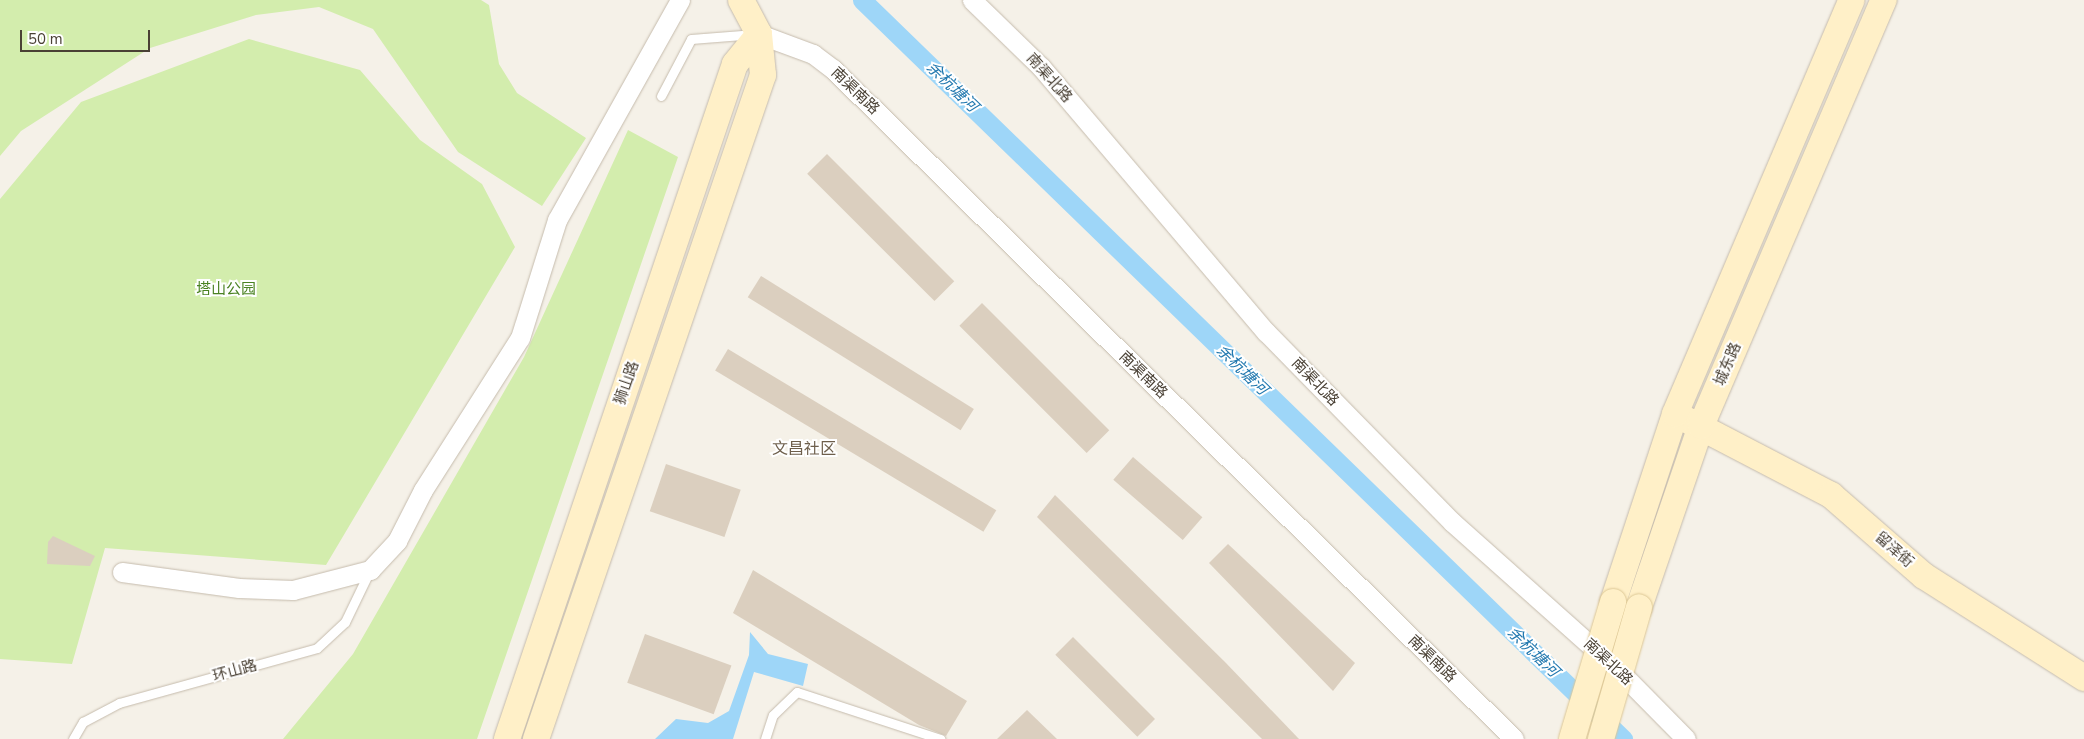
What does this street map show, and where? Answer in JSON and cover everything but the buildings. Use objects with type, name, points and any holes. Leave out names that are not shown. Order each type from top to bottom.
[{"type":"street","points":[[122,572],[238,588],[293,590],[370,570],[397,541],[423,490],[520,338],[557,220],[680,0]]},
{"type":"street","name":"狮山路","points":[[536,739],[763,75],[759,34],[741,0]]},
{"type":"street","name":"南渠北路","points":[[972,0],[1041,67],[1266,332],[1452,522],[1619,671],[1686,739]]},
{"type":"street","name":"城东路","points":[[1572,739],[1613,602],[1675,414],[1852,0]]},
{"type":"street","name":"城东路","points":[[1601,739],[1640,607],[1701,426],[1884,0]]},
{"type":"street","name":"狮山路","points":[[507,739],[735,64],[759,34]]},
{"type":"street","name":"南渠南路","points":[[759,34],[813,54],[833,68],[1514,739]]},
{"type":"street","name":"留泽街","points":[[1675,414],[1831,495],[1924,576],[2084,678]]},
{"type":"lane","points":[[661,96],[691,39],[759,34]]},
{"type":"lane","name":"环山路","points":[[73,739],[83,722],[119,703],[317,648],[345,622],[370,570]]},
{"type":"lane","points":[[765,739],[773,715],[798,692],[941,739]]},
{"type":"green space","points":[[0,0],[481,0],[489,5],[499,64],[517,93],[586,138],[542,206],[458,152],[373,29],[319,7],[256,15],[150,48],[21,131],[0,156]]},
{"type":"green space","name":"塔山公园","points":[[249,39],[360,70],[420,140],[482,184],[515,247],[326,565],[105,548],[72,664],[0,659],[0,199],[81,102]]},
{"type":"green space","points":[[628,130],[678,157],[477,739],[283,739],[353,654],[524,357]]},
{"type":"water","points":[[750,632],[768,654],[808,664],[803,686],[754,672],[733,739],[655,739],[676,719],[708,723],[729,711],[749,655]]},
{"type":"waterway","name":"余杭塘河","points":[[862,0],[1623,739]]},
{"type":"district","name":"文昌社区","points":[[804,449]]}]
